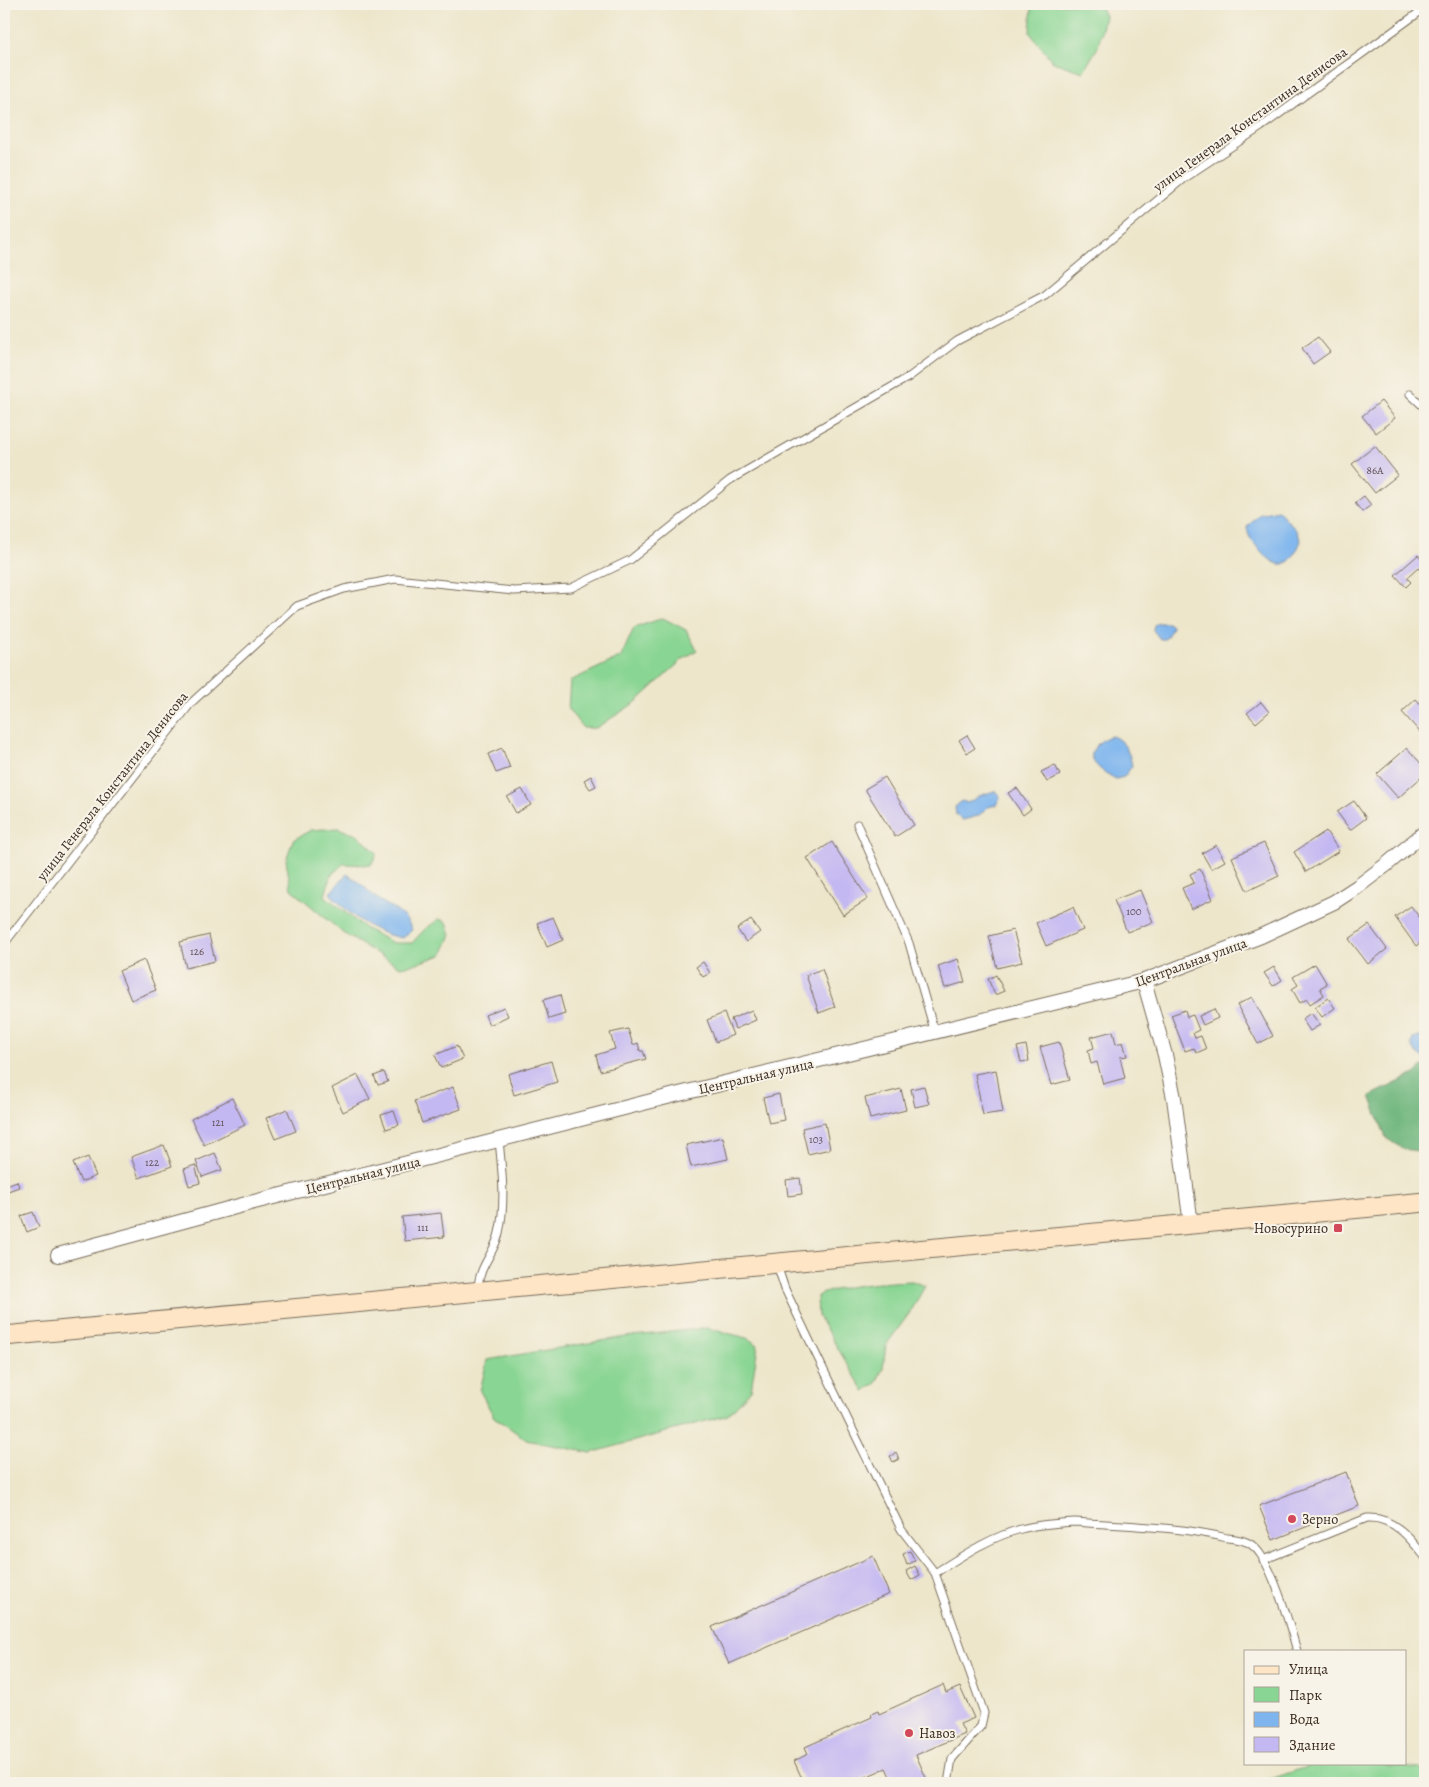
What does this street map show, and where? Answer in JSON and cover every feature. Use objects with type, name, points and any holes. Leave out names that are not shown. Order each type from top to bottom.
[{"type":"main road","points":[[4,1336],[777,1265],[1425,1202]]},
{"type":"street","name":"Центральная улица","points":[[58,1255],[250,1203],[674,1095],[936,1033],[1144,981],[1261,936],[1334,902],[1372,876],[1425,832]]},
{"type":"street","points":[[1144,981],[1165,1055],[1174,1098],[1191,1224]]},
{"type":"lane","name":"улица Генерала Константина Денисова","points":[[4,944],[191,703],[297,606],[344,589],[395,579],[514,591],[571,588],[630,560],[730,480],[910,377],[957,341],[1045,295],[1184,178],[1260,127],[1425,8]]},
{"type":"lane","points":[[1410,394],[1425,408]]},
{"type":"lane","points":[[857,824],[908,943],[936,1033]]},
{"type":"lane","points":[[478,1291],[478,1278],[499,1234],[504,1190],[499,1140]]},
{"type":"lane","points":[[777,1265],[785,1289],[901,1530],[935,1573],[984,1713],[981,1726],[952,1760],[948,1783]]},
{"type":"lane","points":[[1263,1560],[1367,1518],[1374,1517],[1404,1532],[1425,1557]]},
{"type":"lane","points":[[935,1573],[984,1543],[1001,1535],[1052,1523],[1075,1522],[1214,1534],[1246,1542],[1253,1546],[1263,1560],[1282,1600],[1297,1650]]},
{"type":"green space","points":[[1032,4],[1099,4],[1105,16],[1098,47],[1083,72],[1053,62],[1030,33]]},
{"type":"green space","points":[[663,618],[686,630],[697,650],[682,660],[635,703],[596,728],[583,728],[568,709],[570,681],[621,657],[634,628]]},
{"type":"green space","points":[[338,828],[359,836],[377,853],[371,865],[343,864],[330,877],[325,896],[366,929],[393,943],[412,943],[424,930],[439,919],[447,922],[451,935],[442,955],[400,967],[344,934],[291,889],[286,860],[293,840],[311,830]]},
{"type":"green space","points":[[1425,1065],[1425,1152],[1403,1149],[1386,1138],[1370,1096],[1415,1074]]},
{"type":"green space","points":[[912,1281],[925,1286],[911,1311],[886,1345],[883,1368],[876,1383],[864,1391],[818,1316],[817,1296],[850,1287]]},
{"type":"green space","points":[[707,1328],[747,1338],[758,1345],[751,1390],[728,1415],[591,1453],[527,1440],[494,1417],[480,1391],[487,1360],[625,1337]]},
{"type":"green space","points":[[1315,1764],[1375,1764],[1420,1769],[1425,1772],[1425,1783],[1259,1783]]},
{"type":"water","points":[[1278,510],[1296,530],[1301,541],[1293,557],[1284,564],[1274,562],[1260,550],[1251,540],[1247,527],[1260,514]]},
{"type":"water","points":[[1168,623],[1172,626],[1165,639],[1160,639],[1153,630],[1154,625]]},
{"type":"water","points":[[1112,736],[1117,738],[1126,748],[1132,766],[1124,777],[1116,779],[1100,769],[1093,760],[1092,755],[1093,750],[1100,743]]},
{"type":"water","points":[[994,791],[999,794],[1000,798],[996,805],[988,807],[978,816],[963,820],[956,815],[955,807],[962,801],[968,803],[979,796]]},
{"type":"water","points":[[347,874],[358,881],[379,900],[401,914],[412,930],[403,938],[392,936],[372,928],[345,909],[330,893]]},
{"type":"water","points":[[1425,1037],[1425,1058],[1416,1053],[1411,1045],[1413,1038]]},
{"type":"building","points":[[1318,337],[1330,352],[1313,364],[1302,348]]},
{"type":"building","points":[[1381,401],[1395,418],[1376,433],[1362,416]]},
{"type":"building","points":[[1375,446],[1398,475],[1375,493],[1352,464]]},
{"type":"building","points":[[1364,496],[1371,505],[1362,512],[1355,503]]},
{"type":"building","points":[[1418,555],[1425,563],[1425,574],[1418,568],[1407,578],[1411,582],[1406,587],[1395,575]]},
{"type":"building","points":[[1416,699],[1425,709],[1425,738],[1402,712]]},
{"type":"building","points":[[1261,702],[1269,712],[1256,723],[1247,713]]},
{"type":"building","points":[[967,735],[975,748],[967,753],[959,740]]},
{"type":"building","points":[[502,748],[510,768],[496,773],[488,754]]},
{"type":"building","points":[[1407,748],[1425,768],[1425,774],[1398,798],[1377,774]]},
{"type":"building","points":[[1055,765],[1060,775],[1047,782],[1041,772]]},
{"type":"building","points":[[591,776],[596,786],[590,789],[584,780]]},
{"type":"building","points":[[885,777],[914,825],[895,837],[865,789]]},
{"type":"building","points":[[1017,788],[1031,809],[1023,815],[1008,793]]},
{"type":"building","points":[[522,789],[531,805],[516,813],[507,797]]},
{"type":"building","points":[[1354,801],[1366,818],[1350,830],[1337,812]]},
{"type":"building","points":[[1326,831],[1339,851],[1306,872],[1294,852]]},
{"type":"building","points":[[832,842],[868,899],[843,915],[807,858]]},
{"type":"building","points":[[1264,843],[1279,876],[1247,891],[1232,857]]},
{"type":"building","points":[[1216,845],[1225,861],[1211,869],[1202,853]]},
{"type":"building","points":[[1200,869],[1213,899],[1191,909],[1182,888],[1194,883],[1190,874]]},
{"type":"building","points":[[1140,890],[1153,922],[1127,932],[1114,900]]},
{"type":"building","points":[[1411,906],[1425,925],[1425,939],[1416,946],[1395,917]]},
{"type":"building","points":[[1073,907],[1083,930],[1046,946],[1036,923]]},
{"type":"building","points":[[553,917],[563,940],[547,947],[537,923]]},
{"type":"building","points":[[751,920],[760,932],[746,942],[737,929]]},
{"type":"building","points":[[1369,925],[1387,949],[1368,964],[1349,939]]},
{"type":"building","points":[[1013,930],[1022,962],[997,968],[989,936]]},
{"type":"building","points":[[209,935],[215,961],[186,968],[180,942]]},
{"type":"building","points":[[958,959],[965,982],[945,988],[938,966]]},
{"type":"building","points":[[144,960],[156,990],[131,1000],[119,971]]},
{"type":"building","points":[[703,962],[710,973],[703,977],[696,967]]},
{"type":"building","points":[[1315,964],[1327,984],[1320,988],[1324,995],[1310,1004],[1307,999],[1300,1003],[1292,989],[1298,985],[1293,977]]},
{"type":"building","points":[[1274,967],[1282,980],[1273,986],[1264,973]]},
{"type":"building","points":[[822,969],[835,1007],[819,1013],[806,975]]},
{"type":"building","points":[[996,975],[1004,991],[995,995],[988,979]]},
{"type":"building","points":[[560,995],[565,1014],[549,1019],[543,1000]]},
{"type":"building","points":[[1252,997],[1273,1036],[1258,1044],[1237,1005]]},
{"type":"building","points":[[1328,998],[1335,1008],[1322,1017],[1315,1007]]},
{"type":"building","points":[[504,1007],[508,1016],[489,1025],[485,1015]]},
{"type":"building","points":[[1214,1009],[1218,1018],[1203,1025],[1199,1016]]},
{"type":"building","points":[[752,1010],[756,1020],[735,1029],[731,1019]]},
{"type":"building","points":[[1185,1010],[1187,1017],[1193,1015],[1199,1030],[1193,1033],[1195,1038],[1201,1036],[1206,1049],[1196,1053],[1194,1048],[1185,1051],[1171,1015]]},
{"type":"building","points":[[724,1013],[733,1035],[716,1042],[707,1020]]},
{"type":"building","points":[[1311,1013],[1320,1025],[1310,1031],[1302,1019]]},
{"type":"building","points":[[628,1029],[633,1045],[638,1043],[640,1051],[643,1051],[646,1059],[600,1071],[596,1055],[615,1049],[610,1033]]},
{"type":"building","points":[[1113,1031],[1116,1044],[1123,1042],[1127,1056],[1120,1057],[1125,1078],[1103,1084],[1097,1062],[1091,1064],[1088,1050],[1094,1048],[1091,1037]]},
{"type":"building","points":[[1059,1042],[1070,1080],[1051,1085],[1040,1047]]},
{"type":"building","points":[[1026,1045],[1029,1061],[1021,1062],[1017,1047]]},
{"type":"building","points":[[457,1046],[463,1059],[441,1068],[435,1055]]},
{"type":"building","points":[[551,1061],[557,1082],[514,1095],[508,1074]]},
{"type":"building","points":[[996,1070],[1003,1112],[983,1115],[975,1074]]},
{"type":"building","points":[[384,1072],[388,1082],[378,1085],[374,1076]]},
{"type":"building","points":[[358,1075],[370,1099],[343,1112],[332,1088]]},
{"type":"building","points":[[924,1086],[929,1104],[915,1107],[911,1089]]},
{"type":"building","points":[[453,1087],[461,1109],[422,1123],[414,1101]]},
{"type":"building","points":[[901,1089],[906,1110],[870,1119],[865,1098]]},
{"type":"building","points":[[779,1094],[784,1120],[769,1123],[763,1098]]},
{"type":"building","points":[[232,1098],[245,1125],[204,1145],[191,1119]]},
{"type":"building","points":[[287,1109],[296,1131],[275,1139],[266,1118]]},
{"type":"building","points":[[394,1111],[399,1125],[386,1129],[381,1115]]},
{"type":"building","points":[[825,1123],[830,1149],[808,1154],[802,1128]]},
{"type":"building","points":[[723,1137],[728,1159],[691,1167],[686,1145]]},
{"type":"building","points":[[164,1145],[172,1166],[139,1178],[131,1157]]},
{"type":"building","points":[[215,1153],[222,1170],[202,1177],[196,1161]]},
{"type":"building","points":[[88,1157],[96,1176],[81,1182],[73,1163]]},
{"type":"building","points":[[195,1165],[200,1183],[189,1186],[184,1169]]},
{"type":"building","points":[[800,1178],[802,1194],[788,1196],[786,1180]]},
{"type":"building","points":[[17,1181],[19,1187],[8,1191],[6,1185]]},
{"type":"building","points":[[33,1212],[39,1227],[27,1232],[21,1216]]},
{"type":"building","points":[[441,1213],[444,1237],[405,1241],[402,1217]]},
{"type":"building","points":[[896,1453],[899,1459],[893,1462],[890,1456]]},
{"type":"building","points":[[1346,1472],[1359,1506],[1273,1540],[1259,1506]]},
{"type":"building","points":[[910,1551],[915,1561],[907,1565],[903,1554]]},
{"type":"building","points":[[873,1556],[889,1594],[729,1664],[712,1627]]},
{"type":"building","points":[[915,1566],[920,1575],[911,1580],[906,1571]]},
{"type":"building","points":[[943,1685],[946,1693],[960,1687],[974,1718],[960,1724],[965,1734],[916,1755],[928,1782],[934,1779],[936,1783],[893,1783],[886,1768],[852,1783],[804,1783],[794,1761],[808,1754],[805,1747],[872,1717],[871,1714],[878,1711],[879,1714]]},
{"type":"place","name":"Новосурино","points":[[1338,1228]]},
{"type":"place","name":"Зерно","points":[[1292,1519]]},
{"type":"place","name":"Навоз","points":[[909,1733]]}]
